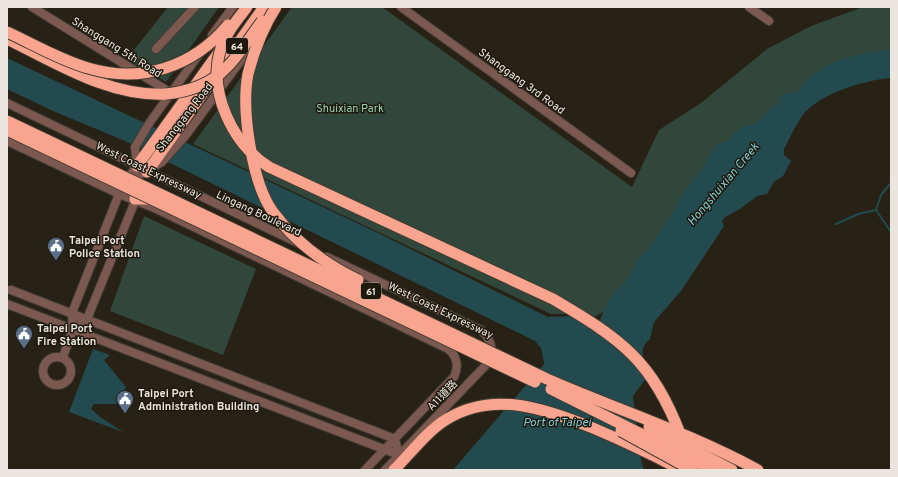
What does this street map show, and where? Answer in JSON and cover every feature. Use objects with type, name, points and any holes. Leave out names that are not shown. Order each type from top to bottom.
[{"type":"highway","points":[[7,33],[87,68],[114,74],[138,74],[166,69],[198,53],[224,30],[242,7]]},
{"type":"highway","points":[[246,7],[221,46],[216,72],[223,105],[228,120],[247,150],[269,167],[553,298],[598,325],[618,340],[652,376],[668,404],[695,470]]},
{"type":"highway","name":"64","points":[[204,82],[251,7]]},
{"type":"highway","name":"64","points":[[204,82],[264,7]]},
{"type":"highway","points":[[7,39],[82,76],[116,89],[145,94],[176,93],[203,85],[225,71],[272,7]]},
{"type":"highway","points":[[276,7],[256,45],[248,76],[247,109],[250,146],[258,182],[273,212],[296,238],[320,258],[454,331]]},
{"type":"highway","points":[[147,172],[154,159],[162,128],[204,82]]},
{"type":"highway","points":[[136,166],[154,159],[178,136],[204,82]]},
{"type":"highway","name":"West Coast Expressway","points":[[7,117],[454,331],[645,425],[732,470]]},
{"type":"highway","points":[[7,121],[547,380],[636,414],[712,447],[758,470]]},
{"type":"highway","name":"61","points":[[7,130],[287,265],[565,395],[713,470]]},
{"type":"highway","points":[[136,200],[156,199],[293,264],[506,368],[692,470]]},
{"type":"highway","points":[[394,470],[440,424],[459,413],[482,405],[496,404],[536,408],[603,432],[682,470]]},
{"type":"street","name":"Shanggang 5th Road","points":[[32,7],[171,93]]},
{"type":"street","points":[[156,49],[195,7]]},
{"type":"street","name":"Shanggang Road","points":[[136,166],[135,147],[150,122],[233,7]]},
{"type":"street","name":"Shanggang Road","points":[[178,136],[280,7]]},
{"type":"street","name":"Shanggang 3rd Road","points":[[401,7],[631,173]]},
{"type":"street","points":[[749,7],[768,21]]},
{"type":"street","points":[[7,33],[52,56]]},
{"type":"street","name":"Lingang Boulevard","points":[[7,103],[147,172],[481,330]]},
{"type":"street","points":[[7,126],[124,183]]},
{"type":"street","points":[[7,141],[119,194],[136,200]]},
{"type":"street","points":[[62,358],[73,329],[72,313],[119,194],[124,183],[136,166]]},
{"type":"street","points":[[124,183],[147,172]]},
{"type":"street","points":[[73,329],[87,319],[147,172]]},
{"type":"street","name":"A11道路","points":[[136,200],[454,353],[456,360],[456,372],[454,377],[365,470]]},
{"type":"street","points":[[12,290],[395,439],[399,455]]},
{"type":"street","points":[[7,304],[399,455]]},
{"type":"street","name":"A11道路","points":[[385,470],[489,361],[492,355],[492,348],[487,335],[481,330]]},
{"type":"green space","points":[[168,7],[219,7],[166,82],[126,60]]},
{"type":"green space","name":"Shuixian Park","points":[[292,7],[382,7],[632,187],[659,130],[701,103],[767,49],[811,26],[863,7],[891,7],[891,52],[849,60],[607,310],[590,319],[574,314],[551,314],[193,144]]},
{"type":"green space","points":[[144,216],[256,269],[223,355],[110,311]]},
{"type":"water","points":[[891,49],[891,78],[856,85],[830,95],[809,108],[802,116],[784,149],[784,155],[791,161],[783,176],[774,182],[767,194],[757,196],[740,209],[725,217],[722,222],[724,226],[681,291],[654,322],[650,339],[646,343],[643,351],[644,360],[650,373],[633,396],[641,460],[644,470],[453,470],[544,364],[541,348],[535,341],[125,141],[53,111],[7,89],[7,58],[378,233],[548,317],[572,316],[588,323],[600,320],[606,305],[616,290],[622,287],[634,268],[637,259],[648,250],[676,208],[680,196],[700,173],[716,145],[727,141],[733,134],[744,126],[757,123],[769,110],[779,104],[779,99],[782,95],[799,91],[807,80],[828,65],[853,56]]},
{"type":"water","points":[[93,349],[110,355],[104,360],[126,387],[116,404],[94,404],[91,409],[100,417],[123,432],[69,412]]},
{"type":"pier","points":[[541,348],[544,364],[498,415],[542,364],[539,350]]},
{"type":"waterway","points":[[836,224],[858,214],[876,210],[881,195],[891,183]]},
{"type":"waterway","points":[[876,210],[891,232]]},
{"type":"place","name":"Taipei Port Police Station","points":[[56,261]]},
{"type":"place","name":"Taipei Port Fire Station","points":[[24,349]]},
{"type":"place","name":"Taipei Port Administration Building","points":[[125,414]]},
{"type":"water label","name":"Hongshuixian Creek","points":[[723,184]]},
{"type":"water label","name":"Port of Taipei","points":[[557,422]]}]
